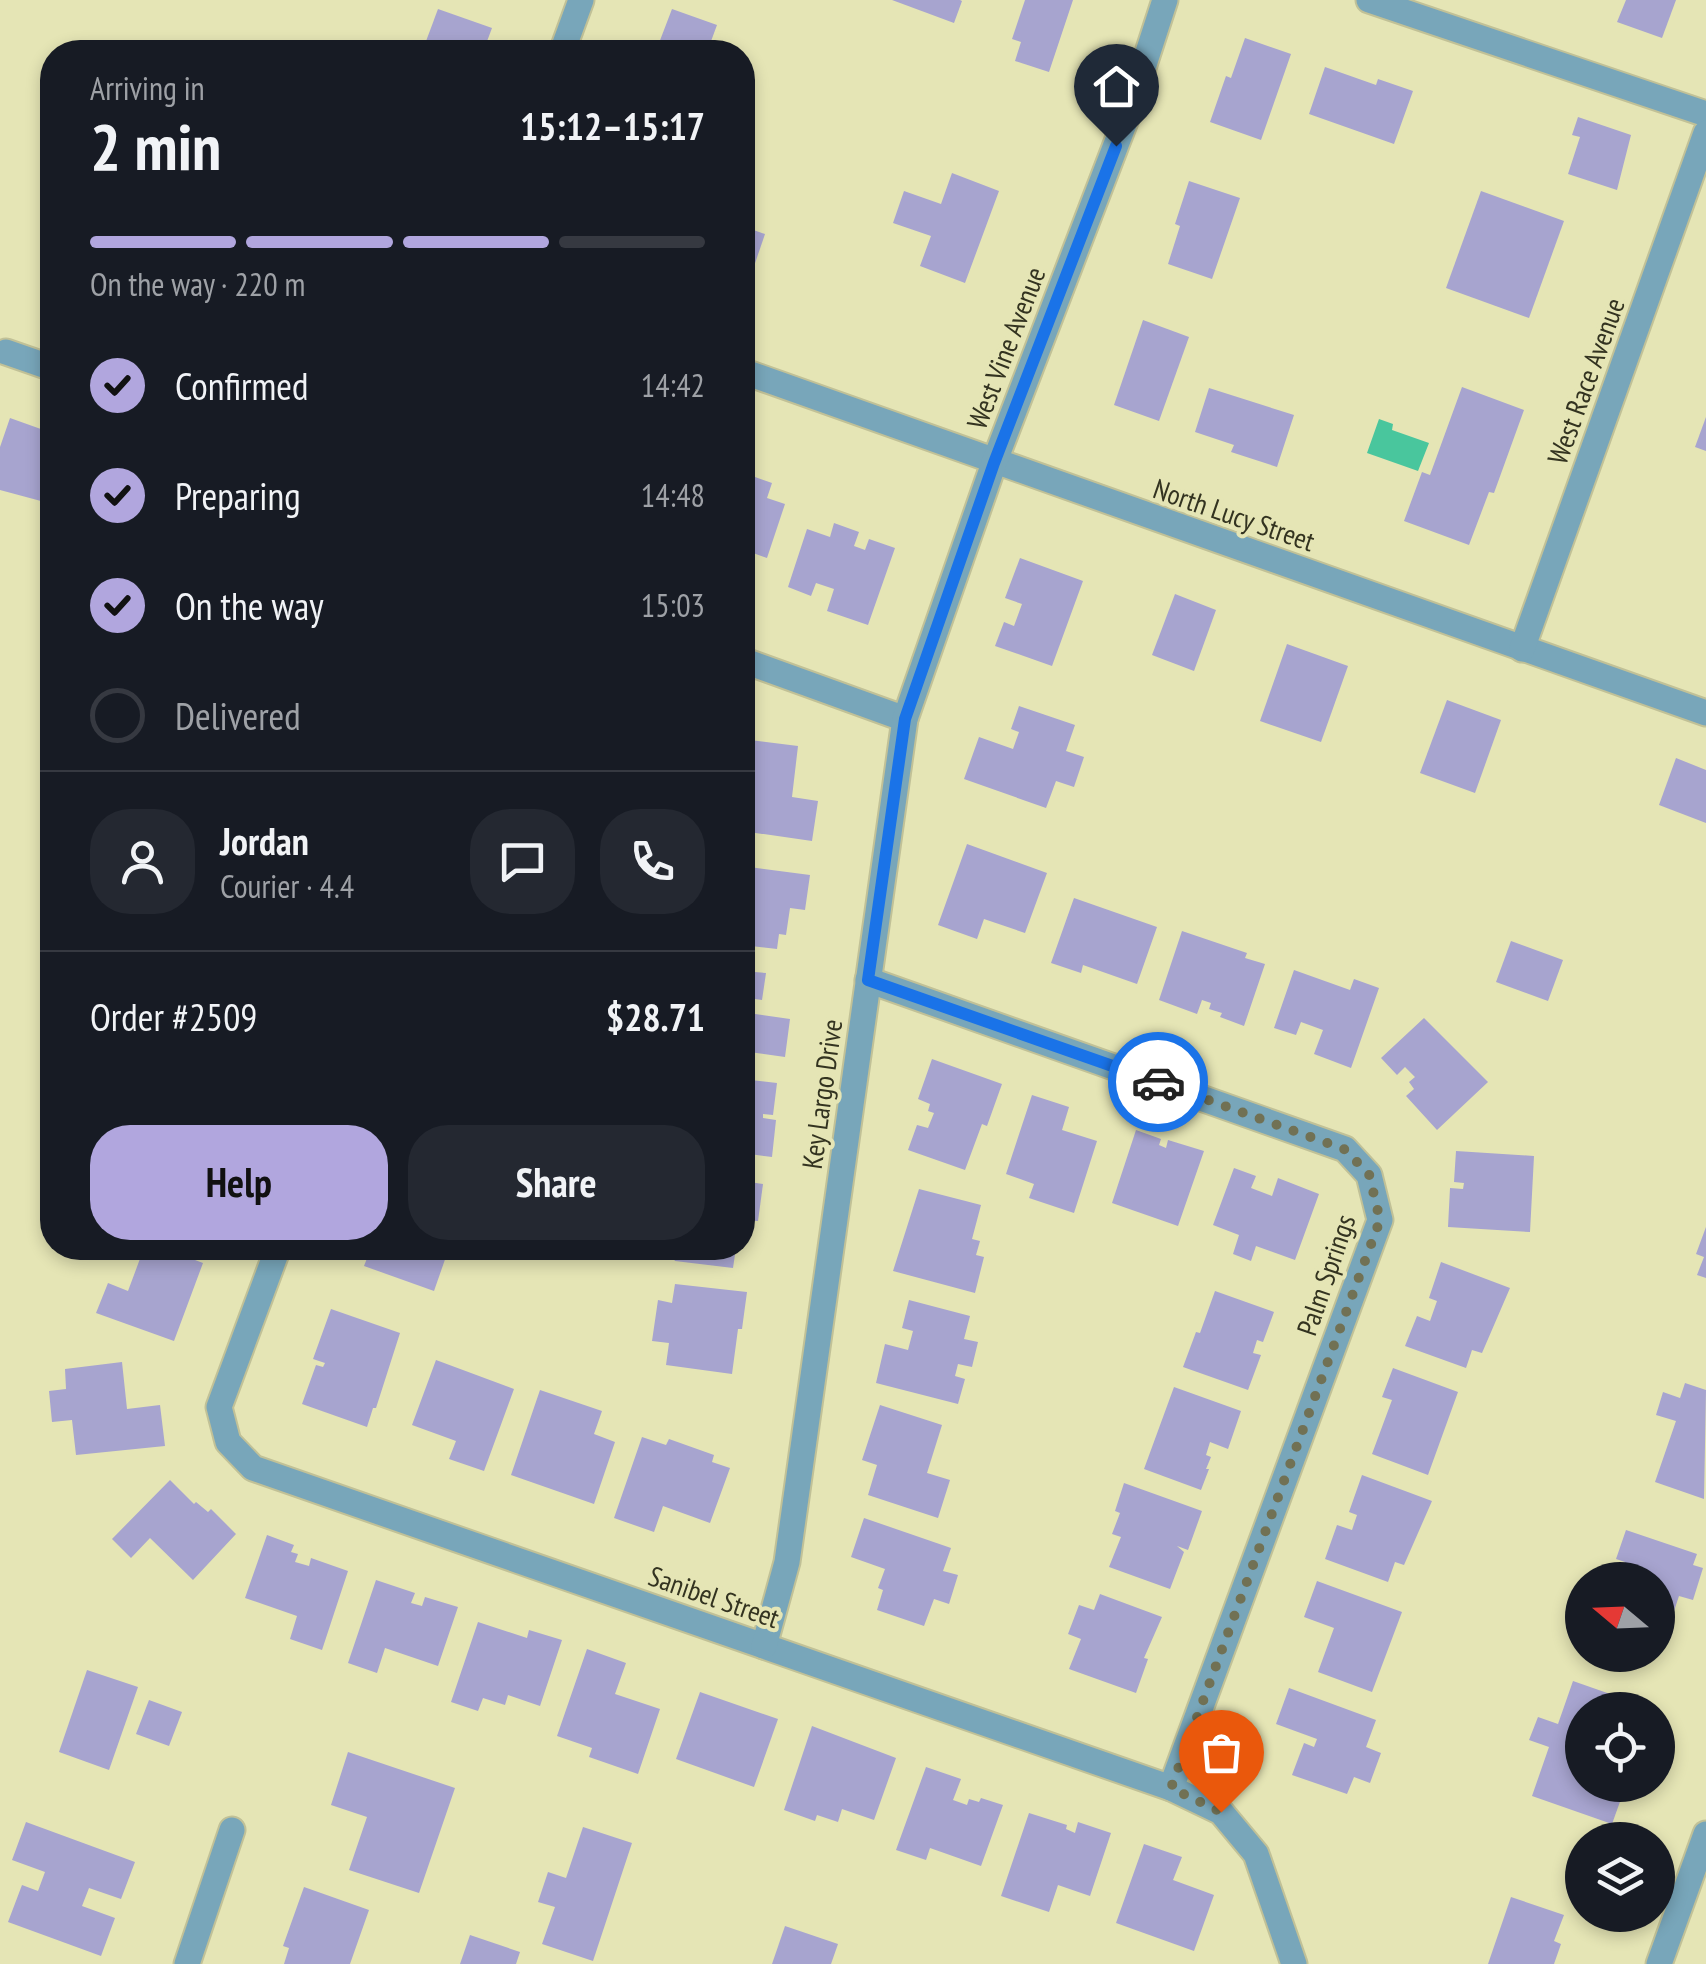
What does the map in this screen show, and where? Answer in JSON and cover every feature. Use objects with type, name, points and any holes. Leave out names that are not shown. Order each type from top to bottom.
[{"type":"street","points":[[566,40],[581,0]]},
{"type":"street","name":"West Vine Avenue","points":[[905,719],[994,463],[1129,111],[1165,0]]},
{"type":"street","points":[[1369,0],[1706,114]]},
{"type":"street","name":"West Race Avenue","points":[[1522,648],[1706,133]]},
{"type":"street","points":[[6,352],[40,364]]},
{"type":"street","name":"North Lucy Street","points":[[755,376],[1706,713]]},
{"type":"street","points":[[755,665],[905,719]]},
{"type":"street","name":"Key Largo Drive","points":[[764,1646],[787,1562],[905,719]]},
{"type":"street","name":"Palm Springs","points":[[868,980],[1344,1149],[1369,1174],[1380,1220],[1171,1788]]},
{"type":"street","name":"Sanibel Street","points":[[274,1260],[219,1407],[228,1442],[253,1468],[1171,1788],[1221,1812],[1256,1854],[1294,1964]]},
{"type":"street","points":[[186,1964],[232,1830]]},
{"type":"street","points":[[1659,1964],[1705,1842]]},
{"type":"shaded area","points":[[1379,419],[1393,424],[1392,430],[1429,443],[1418,471],[1367,453]]},
{"type":"building","points":[[892,0],[960,0],[962,1],[954,23]]},
{"type":"building","points":[[1025,0],[1073,0],[1049,72],[1015,61],[1021,42],[1012,39]]},
{"type":"building","points":[[1626,0],[1676,0],[1662,38],[1617,22]]},
{"type":"building","points":[[438,9],[492,28],[488,40],[426,40]]},
{"type":"building","points":[[672,9],[717,25],[711,40],[660,40]]},
{"type":"building","points":[[1245,38],[1291,54],[1261,140],[1210,122]]},
{"type":"building","points":[[1325,67],[1376,85],[1378,79],[1413,91],[1394,144],[1309,114]]},
{"type":"building","points":[[1578,117],[1631,135],[1617,190],[1568,174],[1580,137],[1572,135]]},
{"type":"building","points":[[952,173],[999,191],[965,283],[920,266],[931,236],[893,223],[904,191],[941,204]]},
{"type":"building","points":[[1189,181],[1240,198],[1212,279],[1168,264],[1180,226],[1175,224]]},
{"type":"building","points":[[1481,191],[1564,221],[1529,318],[1446,288]]},
{"type":"building","points":[[755,231],[765,234],[755,263]]},
{"type":"building","points":[[1143,320],[1189,337],[1159,421],[1114,405]]},
{"type":"building","points":[[1462,387],[1524,410],[1494,493],[1489,492],[1469,545],[1404,521],[1422,472],[1430,475]]},
{"type":"building","points":[[1209,388],[1294,415],[1277,467],[1231,452],[1234,445],[1195,432]]},
{"type":"building","points":[[1706,417],[1706,451],[1695,447]]},
{"type":"building","points":[[10,418],[40,429],[40,501],[0,490],[0,447]]},
{"type":"building","points":[[755,477],[772,483],[767,498],[785,504],[767,558],[755,554]]},
{"type":"building","points":[[834,523],[859,532],[854,546],[865,550],[869,539],[895,548],[868,625],[827,611],[834,589],[816,583],[811,596],[788,587],[807,529],[830,537]]},
{"type":"building","points":[[1020,558],[1083,581],[1052,666],[995,646],[1004,622],[1014,626],[1022,604],[1005,598]]},
{"type":"building","points":[[1175,594],[1216,610],[1194,671],[1152,655]]},
{"type":"building","points":[[1287,644],[1348,666],[1321,742],[1260,721]]},
{"type":"building","points":[[1447,700],[1501,720],[1475,793],[1420,773]]},
{"type":"building","points":[[1019,706],[1075,725],[1066,751],[1084,757],[1074,787],[1056,781],[1046,808],[964,779],[979,737],[1013,749],[1019,732],[1011,729]]},
{"type":"building","points":[[755,741],[798,746],[792,797],[818,801],[812,841],[755,833]]},
{"type":"building","points":[[1676,758],[1706,770],[1706,823],[1659,805]]},
{"type":"building","points":[[967,844],[1047,873],[1025,933],[984,919],[977,939],[938,925]]},
{"type":"building","points":[[755,868],[810,875],[805,910],[790,908],[786,935],[779,934],[777,949],[755,946]]},
{"type":"building","points":[[1074,898],[1157,927],[1137,984],[1083,965],[1081,973],[1051,963]]},
{"type":"building","points":[[1182,931],[1247,953],[1245,958],[1265,964],[1244,1026],[1220,1017],[1222,1013],[1209,1009],[1211,1003],[1202,1000],[1197,1014],[1159,1000]]},
{"type":"building","points":[[1511,941],[1563,960],[1548,1001],[1496,982]]},
{"type":"building","points":[[1294,970],[1350,990],[1354,979],[1379,988],[1351,1068],[1314,1054],[1323,1030],[1301,1022],[1296,1035],[1274,1028]]},
{"type":"building","points":[[755,972],[766,973],[762,1000],[755,999]]},
{"type":"building","points":[[755,1014],[790,1019],[785,1057],[755,1053]]},
{"type":"building","points":[[1424,1018],[1488,1082],[1437,1130],[1406,1096],[1414,1089],[1409,1082],[1415,1077],[1405,1067],[1397,1075],[1381,1058]]},
{"type":"building","points":[[932,1059],[1002,1084],[965,1170],[908,1150],[917,1125],[928,1128],[934,1113],[928,1111],[930,1104],[918,1099]]},
{"type":"building","points":[[755,1080],[777,1083],[773,1115],[763,1114],[763,1118],[776,1120],[772,1157],[755,1155]]},
{"type":"building","points":[[1032,1095],[1069,1107],[1062,1130],[1097,1141],[1074,1213],[1029,1198],[1034,1184],[1006,1174]]},
{"type":"building","points":[[1136,1130],[1161,1139],[1159,1145],[1166,1148],[1168,1140],[1204,1151],[1178,1226],[1112,1203]]},
{"type":"building","points":[[1456,1151],[1534,1156],[1530,1232],[1448,1227],[1450,1188],[1463,1189],[1464,1183],[1454,1182]]},
{"type":"building","points":[[1234,1168],[1256,1176],[1251,1188],[1272,1196],[1278,1178],[1319,1194],[1295,1260],[1256,1246],[1251,1261],[1233,1254],[1239,1235],[1213,1225]]},
{"type":"building","points":[[755,1183],[763,1184],[755,1221]]},
{"type":"building","points":[[919,1189],[981,1205],[972,1239],[980,1241],[976,1255],[984,1257],[975,1293],[893,1271]]},
{"type":"building","points":[[1706,1227],[1706,1278],[1697,1275],[1704,1257],[1696,1254]]},
{"type":"building","points":[[140,1260],[203,1263],[174,1341],[96,1313],[108,1283],[128,1291]]},
{"type":"building","points":[[366,1260],[445,1260],[434,1291],[364,1266]]},
{"type":"building","points":[[674,1260],[734,1260],[733,1268]]},
{"type":"building","points":[[1441,1262],[1510,1288],[1482,1353],[1472,1350],[1466,1368],[1405,1346],[1417,1316],[1430,1321],[1437,1301],[1429,1298]]},
{"type":"building","points":[[675,1284],[747,1292],[732,1374],[666,1365],[669,1343],[652,1341],[658,1300],[672,1303]]},
{"type":"building","points":[[1215,1291],[1274,1312],[1263,1342],[1257,1340],[1253,1353],[1261,1355],[1248,1390],[1183,1367]]},
{"type":"building","points":[[909,1300],[970,1316],[964,1339],[978,1342],[972,1367],[958,1364],[955,1376],[965,1379],[958,1404],[876,1383],[885,1344],[908,1350],[913,1331],[902,1328]]},
{"type":"building","points":[[331,1309],[400,1333],[367,1427],[302,1404],[316,1365],[323,1367],[325,1363],[313,1359]]},
{"type":"building","points":[[436,1360],[514,1389],[484,1471],[449,1459],[456,1441],[412,1425]]},
{"type":"building","points":[[122,1362],[127,1409],[160,1405],[165,1446],[76,1455],[72,1420],[52,1422],[49,1391],[66,1389],[65,1369]]},
{"type":"building","points":[[1393,1368],[1458,1392],[1428,1475],[1372,1454],[1392,1400],[1382,1397]]},
{"type":"building","points":[[1685,1383],[1706,1390],[1704,1499],[1655,1482],[1676,1421],[1656,1415],[1663,1392],[1680,1398]]},
{"type":"building","points":[[1174,1387],[1241,1411],[1228,1449],[1210,1442],[1206,1455],[1211,1457],[1209,1469],[1201,1490],[1144,1469]]},
{"type":"building","points":[[540,1390],[602,1411],[594,1434],[615,1442],[594,1504],[511,1475]]},
{"type":"building","points":[[880,1405],[942,1425],[927,1473],[950,1480],[938,1518],[868,1495],[877,1465],[862,1460]]},
{"type":"building","points":[[642,1437],[666,1445],[669,1439],[714,1455],[712,1462],[730,1468],[710,1523],[663,1506],[654,1532],[614,1518]]},
{"type":"building","points":[[1362,1475],[1432,1501],[1404,1565],[1395,1562],[1388,1582],[1325,1559],[1337,1525],[1352,1530],[1357,1515],[1349,1512]]},
{"type":"building","points":[[170,1480],[194,1504],[208,1512],[211,1509],[236,1534],[193,1580],[150,1538],[131,1558],[112,1539]]},
{"type":"building","points":[[1124,1483],[1202,1511],[1188,1550],[1177,1546],[1184,1552],[1170,1589],[1109,1567],[1121,1537],[1112,1534]]},
{"type":"building","points":[[864,1518],[951,1548],[943,1571],[958,1575],[949,1604],[934,1599],[924,1626],[877,1610],[883,1590],[878,1588],[885,1569],[851,1557]]},
{"type":"building","points":[[1626,1530],[1697,1554],[1693,1565],[1703,1568],[1693,1600],[1679,1596],[1675,1608],[1675,1562],[1616,1559]]},
{"type":"building","points":[[267,1535],[294,1545],[291,1552],[298,1554],[295,1562],[309,1566],[311,1558],[348,1571],[322,1650],[290,1639],[297,1616],[245,1598]]},
{"type":"building","points":[[376,1580],[415,1593],[411,1603],[422,1606],[425,1597],[458,1607],[438,1666],[385,1648],[377,1673],[348,1663]]},
{"type":"building","points":[[1317,1581],[1402,1612],[1372,1692],[1318,1672],[1334,1628],[1304,1617]]},
{"type":"building","points":[[1100,1594],[1162,1617],[1144,1658],[1148,1659],[1136,1693],[1069,1669],[1081,1639],[1068,1634],[1079,1605],[1094,1610]]},
{"type":"building","points":[[478,1622],[527,1638],[529,1630],[562,1640],[540,1706],[508,1695],[505,1705],[483,1698],[478,1711],[451,1702]]},
{"type":"building","points":[[587,1649],[626,1663],[615,1694],[660,1709],[638,1774],[589,1757],[592,1748],[557,1736]]},
{"type":"building","points":[[87,1670],[138,1687],[109,1770],[59,1752]]},
{"type":"building","points":[[1573,1681],[1604,1692],[1569,1692]]},
{"type":"building","points":[[1289,1688],[1376,1720],[1366,1747],[1381,1753],[1370,1783],[1354,1777],[1347,1794],[1292,1775],[1304,1743],[1314,1747],[1317,1739],[1276,1724]]},
{"type":"building","points":[[700,1692],[778,1719],[754,1787],[676,1759]]},
{"type":"building","points":[[149,1700],[182,1712],[169,1746],[136,1734]]},
{"type":"building","points":[[1565,1704],[1565,1802],[1620,1802],[1613,1822],[1532,1796],[1549,1747],[1529,1740],[1538,1717],[1558,1724]]},
{"type":"building","points":[[812,1726],[896,1758],[874,1820],[842,1809],[838,1822],[817,1815],[815,1821],[784,1810]]},
{"type":"building","points":[[348,1752],[455,1788],[419,1893],[349,1870],[367,1817],[331,1805]]},
{"type":"building","points":[[926,1767],[961,1779],[953,1800],[967,1805],[969,1799],[979,1802],[981,1798],[1003,1805],[981,1866],[930,1848],[926,1860],[896,1850]]},
{"type":"building","points":[[1029,1813],[1067,1825],[1066,1829],[1075,1833],[1078,1822],[1111,1833],[1090,1896],[1058,1885],[1049,1912],[1001,1896]]},
{"type":"building","points":[[26,1822],[135,1862],[121,1899],[89,1888],[82,1906],[115,1918],[101,1956],[8,1922],[22,1885],[38,1891],[45,1872],[12,1860]]},
{"type":"building","points":[[583,1827],[632,1843],[593,1961],[542,1944],[555,1907],[538,1902],[548,1872],[566,1878]]},
{"type":"building","points":[[1144,1844],[1182,1857],[1173,1880],[1214,1895],[1194,1951],[1116,1923]]},
{"type":"building","points":[[304,1887],[369,1910],[350,1964],[284,1964],[289,1948],[283,1946]]},
{"type":"building","points":[[1511,1897],[1564,1915],[1554,1941],[1561,1944],[1554,1964],[1488,1964]]},
{"type":"building","points":[[785,1926],[838,1944],[831,1964],[772,1964]]},
{"type":"building","points":[[470,1935],[520,1952],[516,1964],[460,1964]]},
{"type":"way so far","points":[[1158,1082],[1344,1149],[1369,1174],[1380,1220],[1171,1788],[1221,1812]]},
{"type":"route","points":[[1116,146],[994,463],[905,719],[868,980],[1158,1082]]}]
